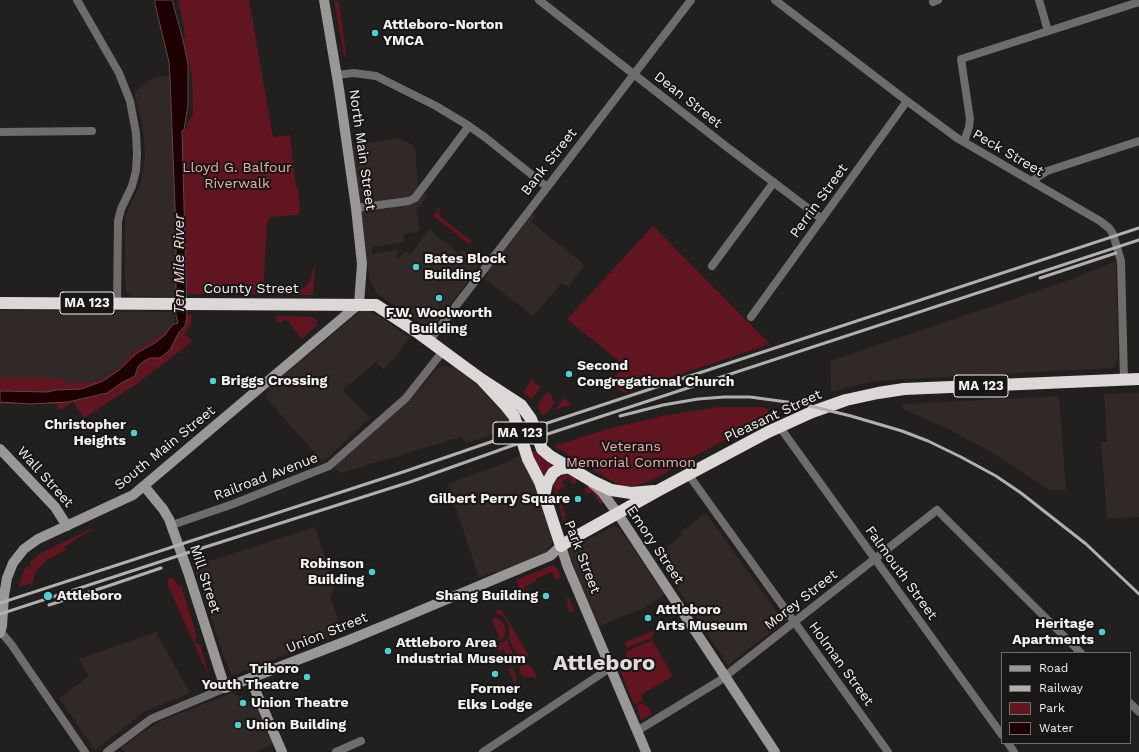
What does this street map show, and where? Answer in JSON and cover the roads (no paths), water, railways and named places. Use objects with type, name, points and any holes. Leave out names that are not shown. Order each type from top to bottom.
[{"type":"highway","name":"County Street","points":[[0,303],[359,304]]},
{"type":"highway","name":"Park Street","points":[[359,304],[374,304],[380,307],[481,379],[510,397],[524,408],[531,419],[542,449],[547,454],[585,477]]},
{"type":"highway","name":"Park Street","points":[[481,379],[514,416],[528,459],[537,476],[561,546]]},
{"type":"highway","name":"Pleasant Street","points":[[561,546],[574,537],[688,474],[779,426],[832,404],[886,391],[1139,379]]},
{"type":"highway","points":[[544,496],[545,486],[551,476],[559,469],[569,467]]},
{"type":"highway","name":"MA 123","points":[[585,477],[610,490],[624,493],[641,493],[661,489]]},
{"type":"main road","name":"North Main Street","points":[[324,0],[356,208],[362,264],[359,304]]},
{"type":"main road","name":"South Main Street","points":[[0,633],[2,626],[5,584],[10,569],[21,552],[32,542],[126,500],[359,304]]},
{"type":"main road","name":"Wall Street","points":[[0,449],[55,507],[67,526]]},
{"type":"main road","name":"Emory Street","points":[[585,477],[602,492],[618,514],[775,752]]},
{"type":"main road","name":"Mill Street","points":[[144,486],[164,509],[172,525],[225,688]]},
{"type":"main road","name":"Park Street","points":[[561,546],[567,565],[646,752]]},
{"type":"main road","name":"Union Street","points":[[225,688],[349,640],[550,556],[561,546]]},
{"type":"main road","points":[[250,678],[282,752]]},
{"type":"street","points":[[77,0],[119,73],[130,101],[136,133],[136,171],[132,186],[121,209],[118,221],[117,304]]},
{"type":"street","name":"Dean Street","points":[[539,0],[822,219]]},
{"type":"street","name":"Bank Street","points":[[429,341],[691,0]]},
{"type":"street","name":"Peck Street","points":[[775,0],[907,101],[964,142],[1104,223],[1109,228],[1113,234],[1121,261],[1124,380]]},
{"type":"street","points":[[1039,0],[1048,31]]},
{"type":"street","points":[[964,142],[969,127],[970,115],[961,59],[1139,2]]},
{"type":"street","points":[[336,75],[354,73],[376,76],[436,106],[469,126],[547,186]]},
{"type":"street","name":"Perrin Street","points":[[751,317],[907,101]]},
{"type":"street","points":[[356,208],[409,201],[415,198],[469,126]]},
{"type":"street","points":[[0,132],[92,131]]},
{"type":"street","points":[[1032,181],[1047,171],[1139,141]]},
{"type":"street","points":[[712,266],[774,182]]},
{"type":"street","name":"Railroad Avenue","points":[[172,525],[233,504],[329,466],[406,398],[442,351]]},
{"type":"street","name":"Falmouth Street","points":[[779,426],[1001,734]]},
{"type":"street","name":"Holman Street","points":[[688,474],[888,752]]},
{"type":"street","name":"Morey Street","points":[[637,731],[725,677],[937,510],[1080,652]]},
{"type":"street","points":[[0,633],[11,644],[85,752]]},
{"type":"street","points":[[483,752],[610,668]]},
{"type":"street","name":"Union Street","points":[[107,752],[151,719],[225,688]]},
{"type":"street","points":[[1131,703],[1139,712]]},
{"type":"street","points":[[336,752],[361,741]]},
{"type":"water","name":"Ten Mile River","points":[[155,0],[172,0],[188,64],[188,105],[184,130],[182,131],[187,317],[185,326],[179,332],[170,350],[160,358],[150,358],[144,361],[138,366],[135,376],[121,383],[107,393],[68,402],[31,404],[0,402],[0,391],[48,392],[56,390],[81,389],[103,381],[119,370],[137,353],[155,343],[165,335],[172,325],[178,323],[176,315],[176,233],[169,62]]},
{"type":"railway","points":[[0,603],[406,471],[1139,228]]},
{"type":"railway","points":[[0,614],[410,482],[511,446],[1139,240]]},
{"type":"railway","points":[[1040,278],[1116,253]]},
{"type":"railway","points":[[620,416],[663,405],[698,399],[750,397],[802,404],[902,431],[928,441],[961,457],[996,476],[1021,493],[1086,544],[1139,594]]},
{"type":"railway","points":[[49,605],[161,568]]},
{"type":"place","name":"Attleboro-Norton YMCA","points":[[375,33]]},
{"type":"place","name":"Bates Block Building","points":[[416,267]]},
{"type":"place","name":"F.W. Woolworth Building","points":[[439,298]]},
{"type":"place","name":"Second Congregational Church","points":[[569,374]]},
{"type":"place","name":"Briggs Crossing","points":[[213,381]]},
{"type":"place","name":"Christopher Heights","points":[[134,433]]},
{"type":"place","name":"Gilbert Perry Square","points":[[578,499]]},
{"type":"place","name":"Robinson Building","points":[[372,572]]},
{"type":"place","name":"Attleboro","points":[[48,596]]},
{"type":"place","name":"Shang Building","points":[[546,596]]},
{"type":"place","name":"Attleboro Arts Museum","points":[[648,618]]},
{"type":"place","name":"Heritage Apartments","points":[[1102,632]]},
{"type":"place","name":"Attleboro Area Industrial Museum","points":[[388,651]]},
{"type":"place","name":"Former Elks Lodge","points":[[495,674]]},
{"type":"place","name":"Triboro Youth Theatre","points":[[307,677]]},
{"type":"place","name":"Union Theatre","points":[[243,703]]},
{"type":"place","name":"Union Building","points":[[238,725]]},
{"type":"district","name":"Attleboro","points":[[604,664]]},
{"type":"park label","name":"Lloyd G. Balfour Riverwalk","points":[[237,176]]},
{"type":"park label","name":"Veterans Memorial Common","points":[[631,456]]}]
